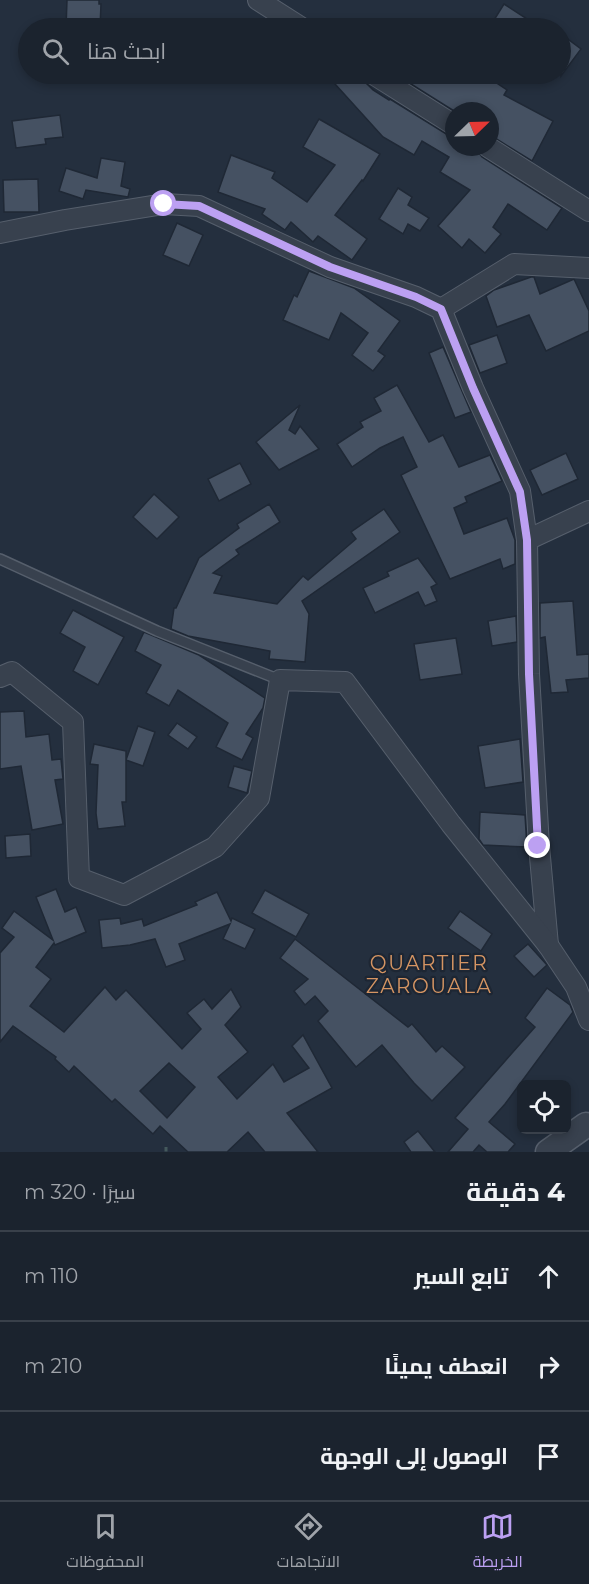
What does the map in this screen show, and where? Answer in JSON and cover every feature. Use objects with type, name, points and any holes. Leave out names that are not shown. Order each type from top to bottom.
[{"type":"street","points":[[258,0],[286,18]]},
{"type":"street","points":[[389,84],[445,119]]},
{"type":"street","points":[[499,154],[589,211]]},
{"type":"street","points":[[0,233],[164,204],[199,206],[330,267],[416,297],[441,309],[473,388],[520,492],[527,540],[529,674],[538,846],[548,945]]},
{"type":"street","points":[[441,309],[514,264],[589,268]]},
{"type":"street","points":[[527,540],[589,511]]},
{"type":"street","points":[[0,677],[12,672],[73,722],[79,878],[124,895],[214,847],[259,798],[280,680],[345,682],[451,824],[583,985],[589,1020]]},
{"type":"street","points":[[548,1152],[587,1123]]},
{"type":"street","points":[[573,1152],[577,1137],[587,1123]]},
{"type":"lane","points":[[0,559],[157,630],[280,680]]},
{"type":"path","points":[[166,1147],[166,1152]]},
{"type":"building","points":[[67,0],[99,0],[101,4],[100,18],[66,18]]},
{"type":"building","points":[[504,4],[526,18],[495,18]]},
{"type":"building","points":[[571,42],[581,49],[571,62]]},
{"type":"building","points":[[335,84],[367,84],[373,90],[445,133],[445,155],[422,141],[414,155],[383,137]]},
{"type":"building","points":[[411,84],[498,84],[507,90],[504,95],[553,121],[532,161],[499,141],[499,102],[445,102],[445,105]]},
{"type":"building","points":[[60,115],[63,137],[45,139],[46,144],[16,148],[12,121]]},
{"type":"building","points":[[319,119],[380,154],[363,181],[335,215],[367,239],[352,260],[318,236],[313,242],[291,222],[285,230],[262,214],[265,209],[218,192],[231,155],[275,172],[272,178],[307,202],[335,165],[303,147]]},
{"type":"building","points":[[447,156],[481,156],[562,208],[547,230],[508,204],[493,227],[501,234],[485,253],[469,239],[462,248],[438,226],[470,190],[440,172],[449,157]]},
{"type":"building","points":[[101,158],[125,162],[121,186],[130,189],[128,197],[86,190],[83,199],[59,191],[66,168],[97,178]]},
{"type":"building","points":[[38,179],[39,212],[4,212],[3,180]]},
{"type":"building","points":[[398,188],[412,197],[408,205],[429,218],[420,231],[408,224],[403,234],[379,219]]},
{"type":"building","points":[[177,223],[203,235],[189,266],[163,255]]},
{"type":"building","points":[[309,271],[354,288],[400,321],[378,351],[385,356],[373,371],[352,355],[368,333],[341,313],[329,340],[283,320],[294,295],[297,297]]},
{"type":"building","points":[[534,277],[540,294],[574,279],[589,311],[589,331],[546,351],[529,315],[497,327],[486,296],[494,290]]},
{"type":"building","points":[[497,335],[507,363],[480,373],[469,345]]},
{"type":"building","points":[[443,347],[471,412],[455,418],[429,353]]},
{"type":"building","points":[[397,385],[429,442],[443,435],[459,467],[490,455],[502,481],[465,497],[467,502],[454,508],[464,534],[507,518],[515,540],[515,564],[503,569],[500,559],[450,579],[401,475],[417,467],[403,437],[380,448],[352,467],[337,444],[363,427],[360,422],[381,411],[374,398]]},
{"type":"building","points":[[300,405],[289,430],[295,434],[300,426],[319,449],[279,470],[256,442]]},
{"type":"building","points":[[566,453],[578,479],[542,495],[530,470]]},
{"type":"building","points":[[240,463],[251,484],[219,501],[208,479]]},
{"type":"building","points":[[154,494],[179,517],[157,539],[133,517]]},
{"type":"building","points":[[269,504],[280,522],[236,550],[239,554],[213,573],[222,576],[214,593],[277,604],[303,576],[308,580],[356,539],[351,532],[384,509],[400,532],[302,601],[309,614],[305,662],[269,659],[270,651],[188,636],[171,629],[174,608],[199,558],[239,528],[237,524]]},
{"type":"building","points":[[418,558],[437,584],[431,587],[437,601],[425,606],[418,592],[375,613],[363,588],[389,576],[387,572]]},
{"type":"building","points":[[573,601],[577,655],[589,654],[589,678],[566,680],[568,692],[551,693],[545,637],[540,638],[540,603]]},
{"type":"building","points":[[73,610],[124,637],[98,685],[73,671],[85,647],[60,633]]},
{"type":"building","points":[[516,616],[517,642],[492,646],[488,621]]},
{"type":"building","points":[[144,632],[199,655],[265,698],[263,708],[246,734],[253,738],[242,760],[216,747],[228,723],[178,690],[169,706],[146,693],[161,665],[135,651]]},
{"type":"building","points":[[456,638],[462,674],[420,680],[414,644]]},
{"type":"building","points":[[24,711],[26,737],[49,734],[52,760],[61,759],[63,779],[55,780],[63,824],[32,830],[21,766],[0,769],[0,712]]},
{"type":"building","points":[[177,723],[197,737],[188,749],[168,735]]},
{"type":"building","points":[[138,726],[155,732],[143,766],[126,760]]},
{"type":"building","points":[[520,739],[523,782],[485,788],[478,746]]},
{"type":"building","points":[[94,744],[126,751],[126,802],[122,802],[125,826],[98,829],[96,813],[98,765],[90,764]]},
{"type":"building","points":[[234,766],[252,771],[247,793],[228,787]]},
{"type":"building","points":[[480,812],[525,815],[527,847],[483,845],[479,839]]},
{"type":"building","points":[[30,834],[31,856],[6,858],[5,836]]},
{"type":"building","points":[[56,889],[65,912],[76,907],[86,932],[55,945],[54,943],[36,967],[51,979],[30,1006],[64,1032],[105,987],[116,1000],[126,990],[182,1049],[201,1029],[187,1013],[204,999],[212,1009],[231,989],[241,1007],[225,1025],[248,1052],[218,1077],[237,1099],[273,1064],[284,1082],[309,1068],[292,1046],[303,1035],[332,1088],[287,1113],[318,1152],[265,1152],[248,1132],[227,1152],[188,1152],[160,1126],[153,1134],[115,1099],[112,1102],[74,1066],[69,1072],[55,1059],[56,1057],[13,1026],[0,1042],[0,953],[14,937],[2,928],[14,911],[53,940],[36,897]],"holes":[[[169,1063],[195,1087],[167,1118],[140,1091]]]},
{"type":"building","points":[[265,890],[309,914],[296,937],[252,913]]},
{"type":"building","points":[[217,892],[231,921],[232,918],[255,929],[245,949],[223,939],[230,924],[179,944],[185,960],[166,967],[155,939],[102,948],[99,920],[120,918],[121,924],[142,919],[144,926],[197,905],[195,902]]},
{"type":"building","points":[[460,911],[492,934],[481,951],[448,928]]},
{"type":"building","points":[[295,939],[408,1027],[412,1024],[436,1052],[442,1046],[465,1067],[432,1101],[382,1045],[356,1067],[318,1021],[328,1011],[315,996],[305,1005],[294,991],[308,979],[280,958]]},
{"type":"building","points":[[528,944],[547,965],[534,977],[514,956]]},
{"type":"building","points":[[547,988],[570,1005],[573,1012],[523,1080],[517,1080],[517,1088],[489,1122],[515,1144],[508,1152],[487,1152],[479,1145],[473,1152],[448,1152],[468,1129],[455,1118],[535,1027],[525,1018]]},
{"type":"building","points":[[418,1131],[435,1152],[411,1152],[404,1142]]},
{"type":"district","name":"QUARTIER ZAROUALA","points":[[429,974]]},
{"type":"route","points":[[164,204],[199,206],[330,267],[416,297],[441,309],[473,388],[520,492],[527,540],[529,674],[538,846]]}]
